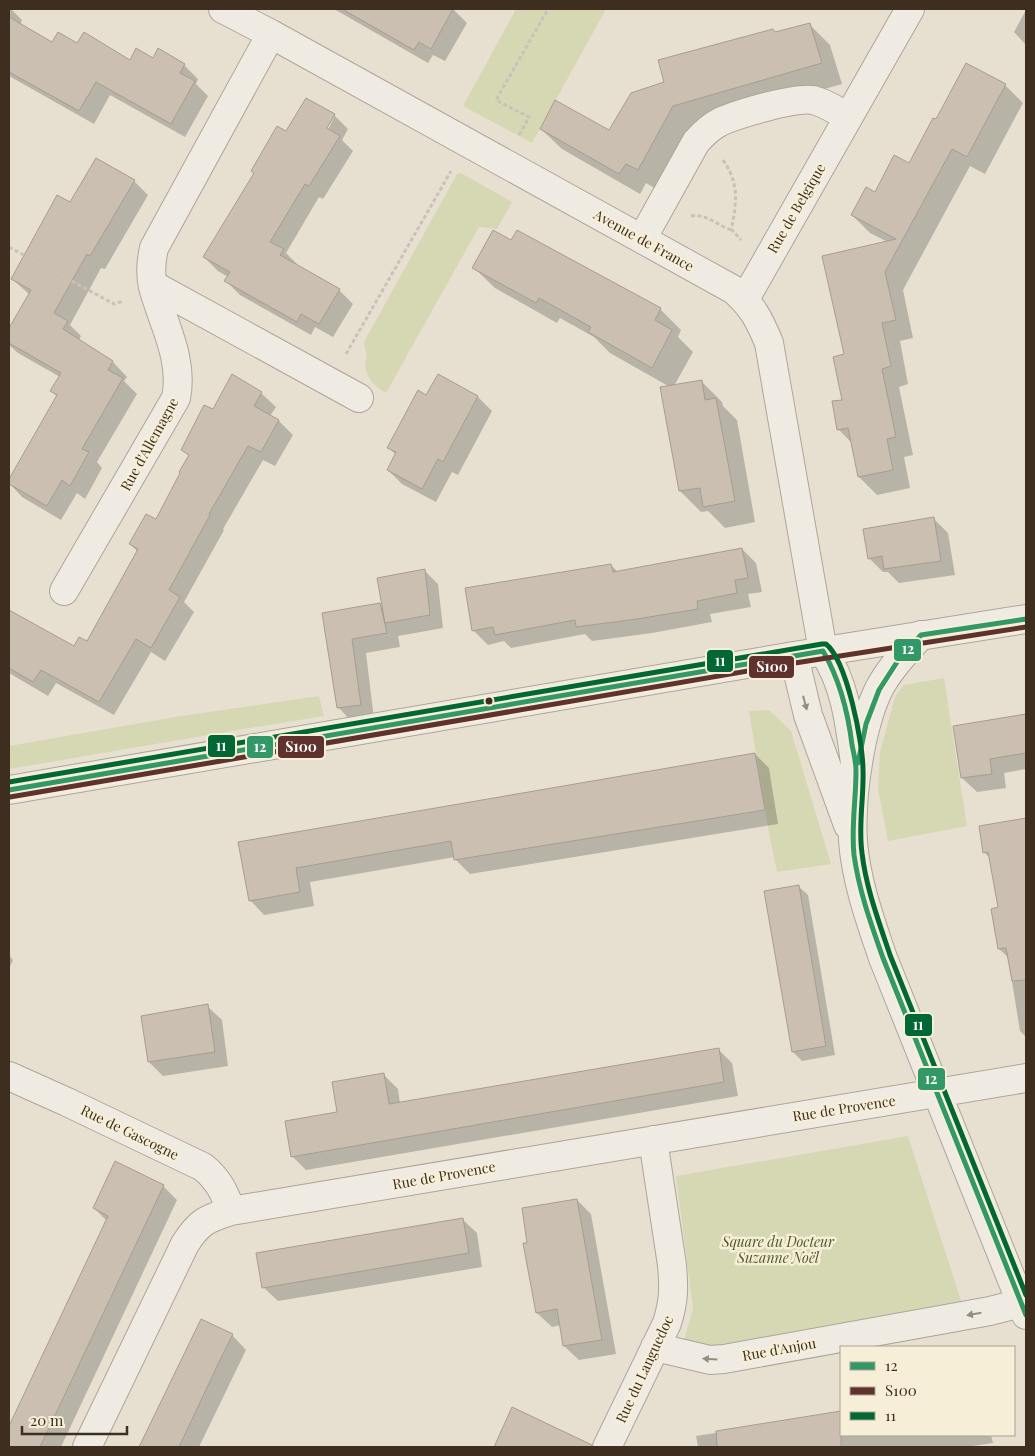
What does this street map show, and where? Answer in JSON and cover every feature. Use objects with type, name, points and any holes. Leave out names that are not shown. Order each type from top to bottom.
[{"type":"street","name":"Rue de Belgique","points":[[744,299],[910,9]]},
{"type":"street","name":"Avenue de France","points":[[233,11],[271,34],[734,290],[753,309],[769,343],[823,651],[832,665],[841,688],[848,715],[856,770]]},
{"type":"street","name":"Rue d'Allemagne","points":[[64,591],[176,398],[179,386],[179,373],[177,360],[153,285],[152,260],[154,248],[271,34]]},
{"type":"street","points":[[642,239],[696,142],[704,133],[718,123],[790,101],[802,100],[813,100],[825,104],[848,117]]},
{"type":"street","points":[[153,285],[359,398]]},
{"type":"street","points":[[9,790],[823,651],[1026,619]]},
{"type":"street","points":[[853,841],[856,770],[866,724],[879,690],[899,659],[921,635]]},
{"type":"street","points":[[794,656],[808,715],[853,841],[866,907],[873,930],[1024,1309]]},
{"type":"street","name":"Rue de Gascogne","points":[[9,1076],[60,1098],[202,1167],[220,1185],[231,1211]]},
{"type":"street","name":"Rue de Provence","points":[[87,1447],[185,1244],[194,1230],[207,1220],[231,1211],[1026,1078]]},
{"type":"street","name":"Rue du Languedoc","points":[[607,1447],[656,1347],[673,1305],[672,1265],[653,1140]]},
{"type":"street","name":"Rue d'Anjou","points":[[656,1347],[710,1360],[724,1359],[990,1311],[1024,1309]]},
{"type":"path","points":[[518,137],[529,117],[496,100],[548,9]]},
{"type":"path","points":[[704,133],[731,171],[736,205],[732,230],[764,264]]},
{"type":"path","points":[[329,382],[467,143]]},
{"type":"path","points":[[9,246],[114,304],[134,297],[153,285]]},
{"type":"green space","points":[[516,9],[606,9],[532,143],[463,106]]},
{"type":"green space","points":[[461,173],[512,202],[497,229],[479,227],[386,393],[375,385],[368,375],[365,366],[364,342],[457,174]]},
{"type":"green space","points":[[944,678],[967,826],[888,841],[878,788],[880,752],[895,697],[904,685]]},
{"type":"green space","points":[[319,696],[324,716],[9,769],[9,746],[181,716]]},
{"type":"green space","points":[[769,710],[791,731],[831,864],[777,872],[749,711]]},
{"type":"green space","name":"Square du Docteur Suzanne Noël","points":[[908,1136],[963,1307],[714,1353],[684,1340],[693,1308],[676,1176]]},
{"type":"building","points":[[342,9],[453,9],[431,49],[419,42],[414,50]]},
{"type":"building","points":[[9,17],[52,42],[58,32],[77,43],[84,32],[130,60],[136,48],[153,58],[158,48],[185,64],[180,73],[195,81],[171,124],[96,82],[79,111],[9,72]]},
{"type":"building","points":[[810,23],[822,63],[673,106],[638,170],[626,164],[619,174],[540,129],[555,100],[609,130],[631,93],[664,82],[658,60],[773,29],[775,32]]},
{"type":"building","points":[[966,63],[1006,84],[967,157],[952,149],[885,272],[896,320],[882,323],[891,366],[882,369],[896,437],[887,439],[893,470],[858,477],[848,428],[837,430],[832,401],[842,400],[833,357],[844,354],[822,256],[896,239],[851,215],[866,187],[875,192],[894,155],[909,163],[933,118],[936,119]]},
{"type":"building","points":[[306,98],[335,114],[327,128],[340,136],[309,186],[305,184],[270,242],[284,249],[280,255],[340,289],[319,324],[301,314],[297,322],[224,281],[230,272],[203,257],[254,173],[251,171],[277,126],[286,131]]},
{"type":"building","points":[[96,158],[135,180],[90,256],[87,254],[54,313],[68,321],[63,329],[113,361],[108,370],[123,378],[82,449],[89,452],[70,486],[62,480],[47,506],[9,484],[9,479],[57,395],[50,391],[61,373],[9,343],[9,328],[31,290],[11,279],[57,195],[70,202]]},
{"type":"building","points":[[493,230],[511,240],[517,230],[661,308],[655,320],[672,330],[652,368],[588,332],[591,327],[539,298],[536,303],[472,268]]},
{"type":"building","points":[[232,374],[262,392],[254,406],[279,420],[261,452],[248,446],[209,514],[169,590],[180,597],[151,648],[136,639],[99,702],[41,670],[33,682],[9,668],[9,610],[74,646],[79,637],[87,641],[138,549],[129,544],[146,514],[156,519],[189,455],[181,450],[204,405],[213,409]]},
{"type":"building","points":[[438,374],[478,396],[443,462],[438,459],[422,489],[387,470],[396,452],[387,448],[418,390],[426,395]]},
{"type":"building","points":[[702,380],[705,400],[716,398],[735,501],[703,507],[700,488],[679,491],[660,387]]},
{"type":"building","points":[[934,517],[941,561],[884,569],[882,556],[868,559],[863,529]]},
{"type":"building","points":[[742,548],[748,578],[735,580],[737,593],[697,601],[698,609],[576,627],[575,620],[495,635],[493,627],[472,631],[465,588],[611,564],[613,572]]},
{"type":"building","points":[[425,569],[430,615],[385,623],[377,578]]},
{"type":"building","points":[[380,603],[387,633],[352,639],[361,705],[337,708],[322,613]]},
{"type":"building","points":[[1026,714],[1026,753],[990,759],[992,774],[961,778],[953,726]]},
{"type":"building","points":[[755,753],[765,810],[454,860],[451,841],[296,868],[300,892],[249,901],[238,842]]},
{"type":"building","points":[[1026,818],[1026,980],[1012,981],[1006,948],[998,949],[991,909],[998,907],[988,852],[983,853],[979,826]]},
{"type":"building","points":[[799,885],[826,1046],[792,1052],[764,891]]},
{"type":"building","points":[[208,1004],[215,1052],[148,1062],[141,1016]]},
{"type":"building","points":[[719,1048],[724,1082],[291,1157],[285,1121],[337,1112],[332,1082],[384,1073],[389,1104]]},
{"type":"building","points":[[115,1161],[164,1185],[40,1447],[9,1447],[9,1426],[108,1216],[93,1208]]},
{"type":"building","points":[[577,1199],[602,1340],[563,1346],[557,1309],[536,1313],[523,1243],[527,1243],[522,1208]]},
{"type":"building","points":[[463,1218],[469,1253],[262,1288],[256,1253]]},
{"type":"building","points":[[201,1319],[233,1334],[179,1447],[139,1447]]},
{"type":"building","points":[[512,1407],[592,1445],[592,1447],[494,1447]]},
{"type":"building","points":[[840,1411],[841,1447],[717,1447],[716,1431]]},
{"type":"transit line","name":"12","points":[[858,763],[866,724],[879,690],[899,659],[921,635],[1026,619]]},
{"type":"transit line","name":"S100","points":[[10,797],[795,663],[1026,627]]},
{"type":"transit line","name":"11","points":[[9,782],[826,644],[834,653],[841,667],[857,723],[863,770],[861,843],[873,905],[890,955],[1026,1295]]},
{"type":"transit line","name":"12","points":[[9,790],[823,651],[834,673],[842,696],[855,758],[854,855],[866,907],[883,958],[1026,1315]]}]
